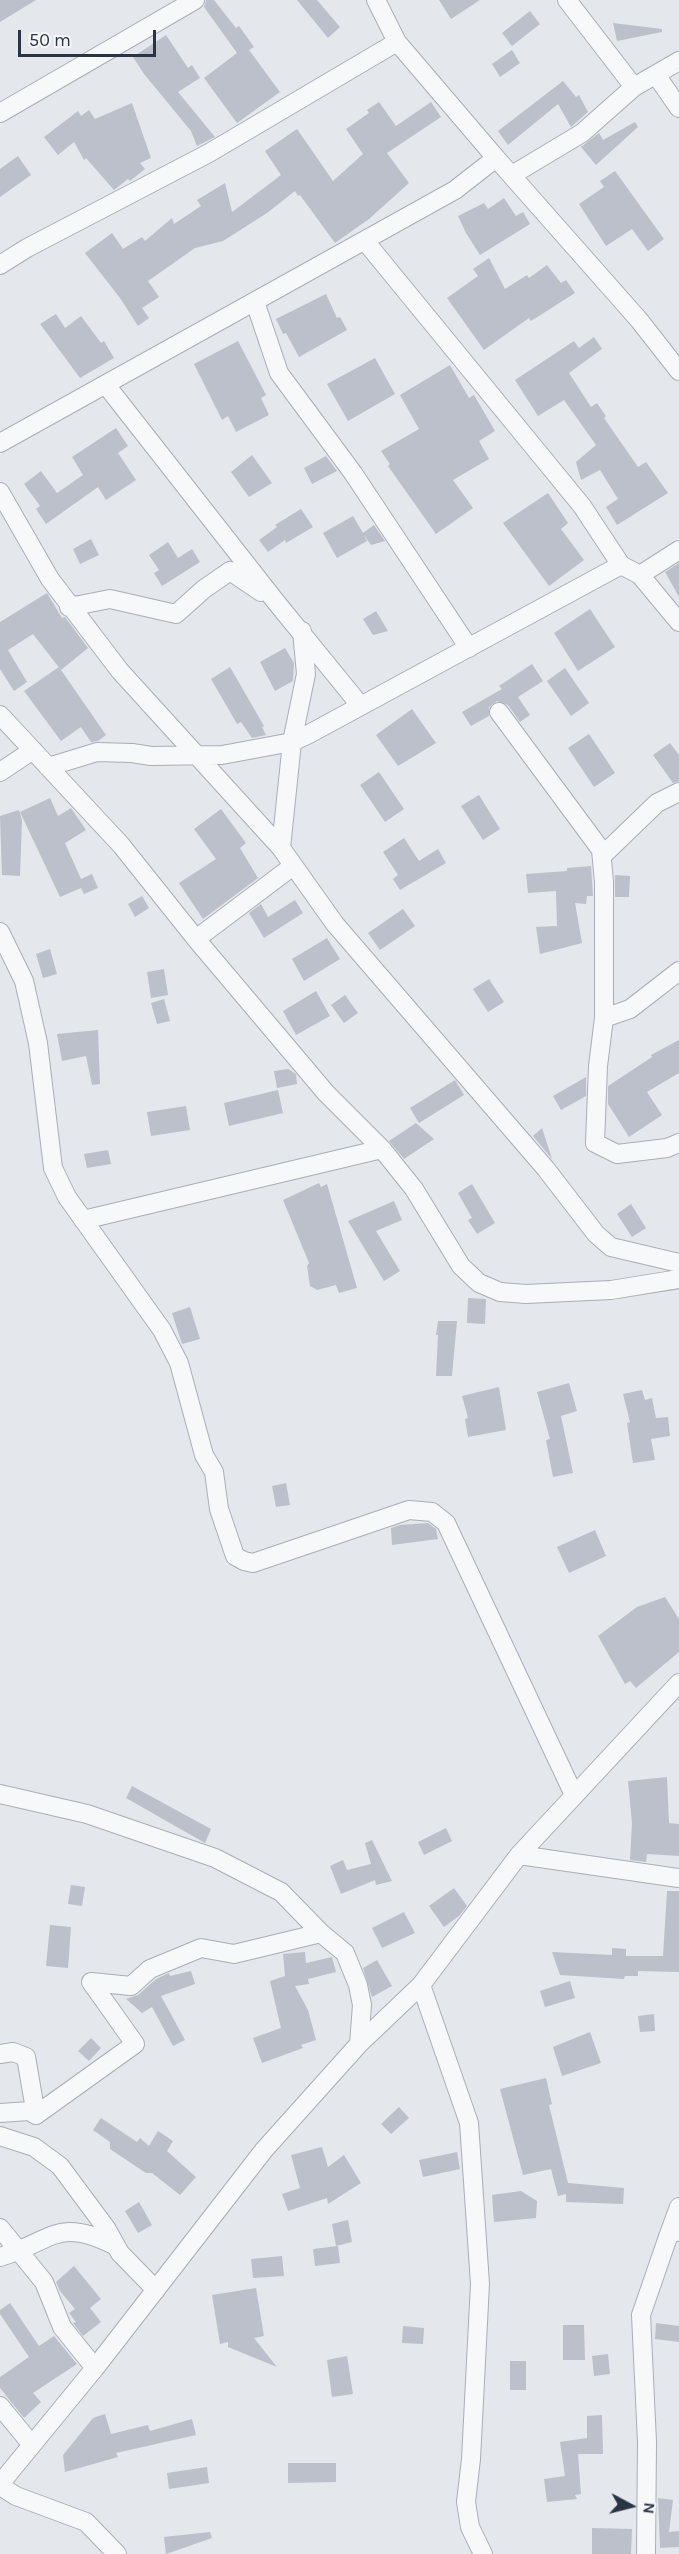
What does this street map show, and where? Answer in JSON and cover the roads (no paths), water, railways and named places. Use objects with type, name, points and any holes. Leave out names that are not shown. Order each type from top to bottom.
[{"type":"street","points":[[0,113],[195,0]]},
{"type":"street","points":[[376,0],[397,42],[496,159],[639,320],[679,371]]},
{"type":"street","points":[[567,0],[634,87]]},
{"type":"street","points":[[0,266],[27,249],[209,153],[397,42]]},
{"type":"street","points":[[512,175],[582,133],[634,87],[679,61]]},
{"type":"street","points":[[656,75],[679,108]]},
{"type":"street","points":[[0,443],[455,190],[496,159]]},
{"type":"street","points":[[365,241],[582,506],[621,565],[640,575],[679,622]]},
{"type":"street","points":[[255,303],[279,374],[353,473],[469,648]]},
{"type":"street","points":[[106,385],[360,705]]},
{"type":"street","points":[[0,492],[50,579],[69,607],[120,671],[281,848],[335,924],[546,1169],[596,1234],[611,1246],[679,1263]]},
{"type":"street","points":[[640,575],[679,550]]},
{"type":"street","points":[[48,766],[97,752],[196,757],[222,755],[291,742],[621,565]]},
{"type":"street","points":[[69,607],[110,599],[176,614],[204,589],[230,571],[276,602]]},
{"type":"street","points":[[50,579],[92,601]]},
{"type":"street","points":[[281,848],[291,742],[306,674],[302,631]]},
{"type":"street","points":[[499,712],[600,850],[602,856],[604,1018],[598,1066],[595,1143],[617,1154],[667,1149],[679,1143]]},
{"type":"street","points":[[0,715],[121,845],[196,939],[326,1093],[382,1149],[414,1189],[461,1266],[479,1282],[500,1292],[526,1294],[611,1290],[679,1279]]},
{"type":"street","points":[[0,772],[33,750]]},
{"type":"street","points":[[602,856],[657,803],[679,792]]},
{"type":"street","points":[[196,939],[293,866]]},
{"type":"street","points":[[0,932],[24,981],[38,1043],[53,1168],[67,1197],[162,1330],[179,1363],[204,1455],[214,1472],[219,1509],[236,1556],[253,1563],[410,1510],[432,1512],[446,1523],[574,1795]]},
{"type":"street","points":[[604,1018],[630,1009],[679,970]]},
{"type":"street","points":[[83,1220],[382,1149]]},
{"type":"street","points":[[117,2554],[86,2522],[16,2496],[0,2485],[95,2368],[264,2150],[359,2044],[421,1985],[519,1855],[679,1683]]},
{"type":"street","points":[[0,1794],[87,1814],[215,1858],[281,1893],[321,1933],[345,1953],[358,1985],[362,2005],[359,2044]]},
{"type":"street","points":[[519,1855],[679,1878]]},
{"type":"street","points":[[36,2115],[135,2044],[91,1983],[131,1986],[150,1969],[201,1948],[234,1954],[321,1933]]},
{"type":"street","points":[[421,1985],[469,2123],[480,2284],[471,2459],[466,2502],[470,2527],[483,2554]]},
{"type":"street","points":[[0,2054],[13,2052],[26,2057],[36,2115]]},
{"type":"street","points":[[0,2113],[29,2111],[36,2115]]},
{"type":"street","points":[[0,2136],[34,2147],[60,2166],[117,2247],[156,2290]]},
{"type":"street","points":[[646,2554],[647,2442],[641,2315],[674,2232],[679,2207]]},
{"type":"street","points":[[0,2228],[44,2282],[62,2327],[95,2368]]},
{"type":"street","points":[[0,2258],[68,2230],[92,2234],[117,2247]]},
{"type":"street","points":[[0,2406],[32,2445]]}]
